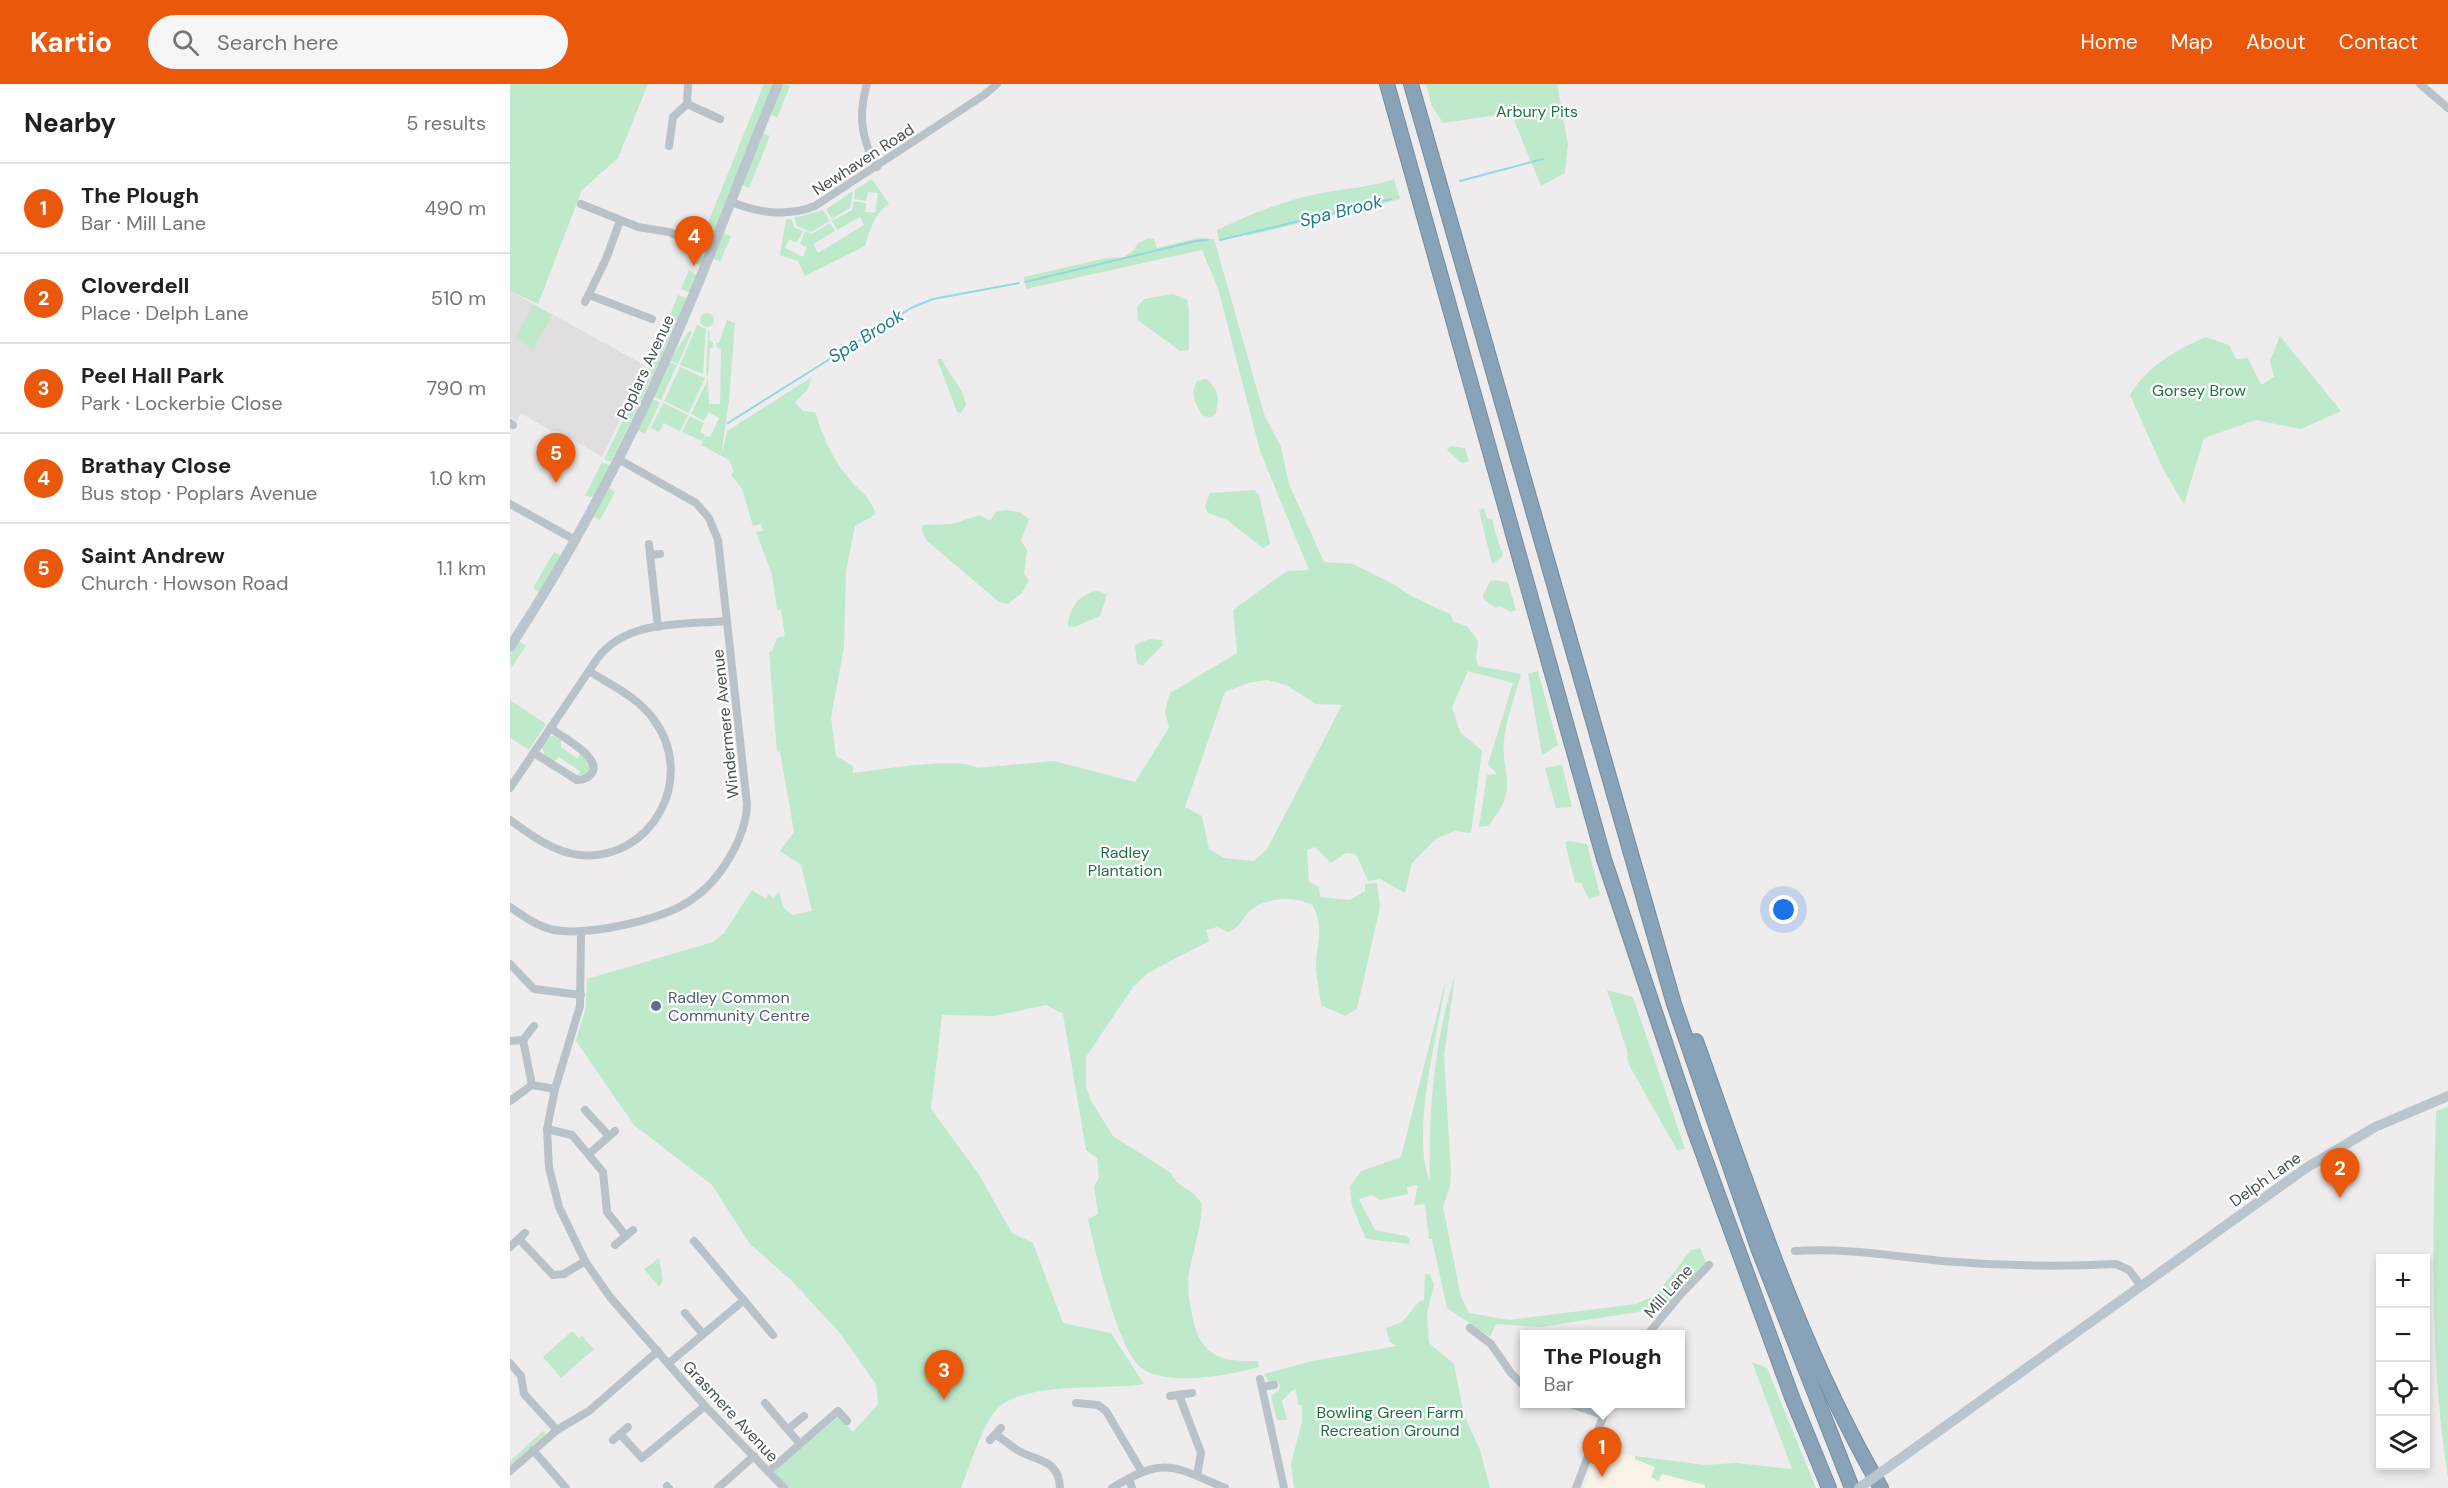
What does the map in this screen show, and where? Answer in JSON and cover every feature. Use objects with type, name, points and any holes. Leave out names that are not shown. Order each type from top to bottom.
[{"type":"highway","points":[[1387,84],[1604,859],[1694,1129],[1793,1400],[1829,1488]]},
{"type":"highway","points":[[1411,84],[1629,856],[1713,1122],[1774,1290],[1852,1488]]},
{"type":"highway","points":[[1629,856],[1732,1143],[1789,1293],[1850,1432],[1881,1488]]},
{"type":"street","points":[[668,148],[673,117],[687,104],[688,84]]},
{"type":"street","name":"Poplars Avenue","points":[[510,647],[575,540],[618,459],[666,359],[778,84]]},
{"type":"street","points":[[867,84],[861,119],[867,150],[877,167]]},
{"type":"street","name":"Newhaven Road","points":[[731,202],[764,212],[803,210],[827,200],[997,84]]},
{"type":"street","points":[[2420,84],[2448,108]]},
{"type":"street","points":[[687,104],[720,119]]},
{"type":"street","points":[[581,203],[620,221],[669,232],[712,249]]},
{"type":"street","points":[[620,221],[606,259],[587,299],[653,319]]},
{"type":"street","name":"Windermere Avenue","points":[[510,907],[552,930],[581,933],[605,930],[688,902],[709,885],[741,834],[747,804],[718,540],[709,518],[696,502],[618,459]]},
{"type":"street","points":[[510,504],[575,540]]},
{"type":"street","points":[[649,544],[658,627]]},
{"type":"street","points":[[650,555],[660,554]]},
{"type":"street","points":[[510,788],[601,653],[615,640],[633,631],[728,621]]},
{"type":"street","points":[[510,820],[555,849],[572,854],[597,854],[616,850],[636,839],[653,823],[664,806],[671,784],[672,769],[662,732],[640,705],[589,671]]},
{"type":"street","points":[[534,753],[577,780],[585,779],[592,773],[594,767],[591,758],[550,728]]},
{"type":"street","name":"Grasmere Avenue","points":[[581,933],[580,995],[577,1018],[555,1089],[547,1129],[547,1158],[553,1189],[585,1261],[610,1297],[705,1406],[784,1488]]},
{"type":"street","points":[[510,964],[534,988],[580,995]]},
{"type":"street","points":[[510,1041],[523,1040],[534,1026]]},
{"type":"street","points":[[523,1040],[532,1085]]},
{"type":"street","points":[[510,1101],[532,1085],[555,1089]]},
{"type":"street","name":"Delph Lane","points":[[1859,1488],[2298,1174],[2350,1141],[2403,1114],[2448,1096]]},
{"type":"street","points":[[585,1110],[612,1134],[589,1154]]},
{"type":"street","points":[[547,1129],[570,1133],[605,1174],[608,1213],[630,1233],[615,1245]]},
{"type":"street","points":[[510,1247],[522,1236],[553,1275],[564,1274],[585,1261]]},
{"type":"street","points":[[694,1241],[773,1335]]},
{"type":"street","points":[[1796,1251],[1852,1249],[1918,1259],[2027,1266],[2116,1264],[2129,1270],[2141,1286]]},
{"type":"street","name":"Mill Lane","points":[[1652,1330],[1681,1294],[1709,1265]]},
{"type":"street","points":[[669,1363],[744,1300]]},
{"type":"street","points":[[685,1313],[703,1335]]},
{"type":"street","points":[[1470,1328],[1491,1344],[1520,1382]]},
{"type":"street","points":[[510,1471],[557,1431],[589,1411],[658,1351]]},
{"type":"street","points":[[510,1363],[521,1376],[524,1394],[557,1431]]},
{"type":"street","points":[[1274,1385],[1262,1383],[1284,1488]]},
{"type":"street","points":[[1192,1393],[1175,1395],[1201,1453],[1197,1475]]},
{"type":"street","points":[[765,1403],[800,1444]]},
{"type":"street","points":[[1076,1403],[1098,1405],[1106,1411],[1142,1472]]},
{"type":"street","points":[[620,1434],[642,1458],[705,1406]]},
{"type":"street","points":[[1582,1408],[1603,1415]]},
{"type":"street","points":[[1576,1488],[1606,1408]]},
{"type":"street","points":[[768,1471],[838,1411],[847,1421]]},
{"type":"street","points":[[788,1430],[804,1416]]},
{"type":"street","points":[[613,1440],[628,1427]]},
{"type":"street","points":[[996,1434],[1020,1451],[1042,1459],[1053,1466],[1059,1476],[1060,1488]]},
{"type":"street","points":[[533,1450],[566,1488]]},
{"type":"street","points":[[718,1488],[754,1456]]},
{"type":"street","points":[[1112,1488],[1156,1467],[1173,1467],[1225,1488]]},
{"type":"street","points":[[1129,1478],[1132,1488]]},
{"type":"shaded area","points":[[510,291],[646,366],[602,457],[558,431],[551,431],[521,413],[517,421],[510,417]]},
{"type":"shaded area","points":[[1597,1450],[1635,1456],[1635,1459],[1655,1468],[1659,1480],[1661,1474],[1705,1485],[1705,1488],[1584,1488]]},
{"type":"green space","points":[[510,84],[648,84],[618,158],[582,190],[538,304],[510,291]]},
{"type":"green space","points":[[764,84],[773,84],[714,233],[709,239],[701,240]]},
{"type":"green space","points":[[782,84],[790,86],[777,118],[770,114]]},
{"type":"green space","name":"Arbury Pits","points":[[1426,84],[1557,84],[1568,144],[1565,173],[1541,186],[1511,113],[1443,123],[1432,106]]},
{"type":"green space","points":[[763,133],[770,136],[749,188],[742,185]]},
{"type":"green space","points":[[872,179],[889,204],[876,217],[865,246],[805,276],[798,261],[780,255],[786,219],[791,219],[795,228],[803,231],[797,243],[789,239],[785,248],[803,257],[807,247],[800,244],[805,231],[812,234],[830,223],[835,231],[813,244],[818,253],[864,225],[860,217],[837,230],[832,221],[852,210],[854,201],[866,203],[865,212],[875,213],[878,193],[868,192],[866,201],[854,199],[855,190]]},
{"type":"green space","points":[[1394,179],[1400,199],[1247,236],[1246,233],[1219,240],[1217,230],[1253,214],[1304,197]]},
{"type":"green space","points":[[853,191],[850,208],[832,219],[826,209]]},
{"type":"green space","points":[[823,210],[830,221],[811,232],[797,226],[794,218]]},
{"type":"green space","points":[[723,233],[731,236],[720,262],[713,258]]},
{"type":"green space","name":"Radley Plantation","points":[[1148,238],[1154,239],[1157,248],[1198,238],[1214,239],[1264,414],[1281,447],[1289,484],[1324,562],[1353,564],[1395,585],[1411,596],[1450,614],[1454,622],[1467,626],[1478,641],[1476,659],[1478,666],[1521,674],[1505,733],[1504,760],[1507,789],[1498,812],[1488,826],[1479,827],[1487,775],[1497,774],[1488,764],[1513,683],[1468,671],[1452,707],[1460,732],[1482,751],[1471,833],[1455,831],[1437,838],[1412,863],[1405,893],[1380,879],[1368,881],[1356,854],[1346,853],[1331,863],[1315,847],[1307,850],[1309,882],[1319,887],[1320,897],[1350,900],[1365,891],[1365,884],[1377,883],[1380,907],[1357,1009],[1345,1016],[1321,1005],[1316,971],[1319,929],[1312,905],[1298,900],[1274,900],[1252,909],[1236,927],[1228,932],[1217,927],[1206,930],[1209,941],[1148,973],[1133,987],[1086,1057],[1086,1087],[1091,1101],[1113,1136],[1171,1173],[1178,1183],[1199,1199],[1202,1205],[1188,1282],[1194,1325],[1204,1346],[1220,1357],[1231,1360],[1258,1361],[1259,1367],[1197,1378],[1163,1377],[1149,1373],[1139,1366],[1131,1355],[1108,1297],[1088,1219],[1098,1214],[1094,1186],[1099,1178],[1097,1158],[1086,1150],[1063,1014],[1046,1005],[995,1016],[942,1015],[931,1109],[978,1173],[1012,1233],[1033,1243],[1063,1323],[1111,1333],[1144,1384],[1046,1390],[1010,1400],[992,1415],[961,1488],[784,1488],[773,1475],[777,1469],[839,1416],[853,1432],[878,1404],[876,1384],[839,1332],[792,1281],[750,1244],[712,1185],[634,1125],[576,1041],[586,1007],[587,979],[713,942],[724,933],[752,890],[766,899],[768,894],[773,898],[779,892],[783,907],[792,915],[812,911],[801,865],[780,851],[794,832],[780,751],[777,752],[769,652],[772,651],[777,638],[785,636],[781,610],[777,610],[772,574],[756,532],[763,531],[761,524],[753,526],[742,489],[731,475],[734,472],[729,460],[721,456],[727,431],[812,377],[807,390],[795,402],[803,411],[815,412],[832,454],[852,482],[866,496],[876,514],[855,526],[846,571],[844,647],[831,717],[836,756],[853,766],[853,773],[936,764],[953,763],[977,768],[1054,761],[1135,782],[1169,728],[1165,711],[1170,693],[1237,653],[1233,610],[1287,571],[1309,570],[1260,451],[1218,288],[1202,250],[1026,289],[1024,277],[1106,258],[1124,257],[1133,251],[1138,243]],"holes":[[[1267,680],[1286,685],[1316,704],[1342,705],[1267,849],[1254,861],[1224,858],[1209,849],[1202,816],[1185,807],[1225,692],[1248,683]]]},
{"type":"green space","points":[[698,247],[703,253],[702,262],[701,265],[694,263],[691,269]]},
{"type":"green space","points":[[689,270],[697,276],[691,293],[681,289]]},
{"type":"green space","points":[[1173,294],[1187,300],[1189,350],[1180,351],[1138,320],[1137,307],[1144,299]]},
{"type":"green space","points":[[678,295],[689,299],[611,462],[604,459],[649,367]]},
{"type":"green space","points":[[534,305],[552,315],[533,349],[515,338]]},
{"type":"green space","points":[[704,313],[710,313],[714,320],[710,327],[704,327],[700,323],[700,317]]},
{"type":"green space","points":[[727,320],[735,323],[729,400],[721,456],[701,445],[705,436],[710,437],[719,418],[709,412],[704,421],[691,414],[708,379],[709,404],[720,404],[721,349],[717,348],[716,343],[719,343]]},
{"type":"green space","points":[[697,325],[706,329],[703,374],[680,365]]},
{"type":"green space","points":[[708,329],[709,340],[713,342],[713,348],[710,348],[708,376],[706,375]]},
{"type":"green space","points":[[689,331],[692,332],[678,364],[670,360]]},
{"type":"green space","name":"Gorsey Brow","points":[[2280,336],[2341,411],[2301,429],[2256,420],[2204,438],[2184,504],[2164,471],[2130,395],[2145,376],[2163,360],[2206,337],[2229,345],[2236,359],[2248,358],[2261,385],[2274,377],[2270,361]]},
{"type":"green space","points":[[937,359],[942,359],[962,392],[966,405],[961,413],[957,412]]},
{"type":"green space","points":[[670,362],[677,365],[661,400],[654,396]]},
{"type":"green space","points":[[680,367],[705,378],[689,413],[664,401]]},
{"type":"green space","points":[[1206,379],[1217,394],[1216,413],[1212,417],[1203,416],[1194,395],[1197,381]]},
{"type":"green space","points":[[653,399],[660,403],[645,434],[638,430]]},
{"type":"green space","points":[[663,403],[688,415],[680,431],[664,423],[659,432],[651,428]]},
{"type":"green space","points":[[690,416],[704,423],[700,432],[705,435],[702,441],[682,432]]},
{"type":"green space","points":[[1450,446],[1465,448],[1469,461],[1462,463],[1447,450]]},
{"type":"green space","points":[[602,462],[610,466],[593,497],[585,496]]},
{"type":"green space","points":[[609,488],[615,492],[600,520],[594,517]]},
{"type":"green space","points":[[1254,490],[1259,494],[1270,544],[1263,548],[1227,520],[1208,513],[1205,506],[1210,493]]},
{"type":"green space","points":[[1484,508],[1487,518],[1493,520],[1503,553],[1501,558],[1492,564],[1479,510]]},
{"type":"green space","points":[[1005,510],[1019,512],[1029,519],[1021,541],[1027,550],[1024,574],[1029,580],[1022,593],[1008,604],[999,602],[926,540],[922,530],[923,525],[952,524],[980,515],[990,521],[996,512]]},
{"type":"green space","points":[[554,552],[561,556],[539,592],[533,588]]},
{"type":"green space","points":[[1491,580],[1508,582],[1516,610],[1511,612],[1500,606],[1495,608],[1484,600],[1483,595]]},
{"type":"green space","points":[[1097,591],[1107,594],[1100,616],[1074,627],[1068,626],[1070,614],[1080,598]]},
{"type":"green space","points":[[1149,639],[1162,640],[1163,645],[1143,665],[1137,664],[1135,645]]},
{"type":"green space","points":[[519,641],[526,646],[511,668],[510,655]]},
{"type":"green space","points":[[1538,671],[1558,745],[1542,755],[1528,674]]},
{"type":"green space","points":[[510,700],[546,724],[529,750],[510,738]]},
{"type":"green space","points":[[553,736],[561,740],[561,747],[578,759],[580,752],[590,760],[590,771],[585,776],[575,777],[581,772],[559,757],[554,762],[545,756],[542,747],[548,737]]},
{"type":"green space","points":[[1562,765],[1572,807],[1556,808],[1545,768]]},
{"type":"green space","points":[[1568,841],[1587,844],[1600,895],[1589,899],[1581,883],[1575,882],[1565,843]]},
{"type":"green space","points":[[1455,975],[1444,1056],[1451,1172],[1450,1186],[1443,1207],[1461,1297],[1469,1313],[1509,1320],[1636,1304],[1656,1295],[1691,1250],[1700,1248],[1707,1264],[1663,1314],[1657,1309],[1541,1327],[1496,1324],[1490,1337],[1447,1308],[1432,1239],[1429,1239],[1425,1204],[1414,1205],[1418,1185],[1407,1187],[1408,1194],[1380,1200],[1372,1195],[1359,1199],[1375,1230],[1406,1236],[1410,1240],[1409,1244],[1366,1239],[1352,1206],[1350,1186],[1361,1171],[1401,1157],[1446,979],[1424,1110],[1425,1162],[1430,1183],[1431,1104],[1437,1052]]},
{"type":"green space","points":[[1607,990],[1633,997],[1685,1149],[1677,1150],[1628,1063],[1627,1050]]},
{"type":"green space","points":[[2448,1107],[2448,1478],[2438,1387],[2433,1249],[2436,1111]]},
{"type":"green space","points":[[659,1258],[663,1280],[659,1287],[644,1269]]},
{"type":"green space","name":"Bowling Green Farm Recreation Ground","points":[[1425,1274],[1430,1274],[1434,1285],[1427,1314],[1429,1343],[1454,1364],[1464,1415],[1480,1450],[1490,1488],[1294,1488],[1291,1464],[1302,1422],[1302,1405],[1298,1405],[1296,1389],[1291,1391],[1282,1401],[1287,1420],[1277,1420],[1271,1396],[1280,1389],[1279,1382],[1270,1383],[1264,1374],[1312,1361],[1397,1346],[1390,1342],[1386,1328],[1402,1322],[1419,1302],[1424,1300]]},
{"type":"green space","points":[[572,1331],[579,1338],[582,1336],[594,1349],[561,1378],[543,1357]]},
{"type":"green space","points":[[1752,1362],[1767,1368],[1816,1488],[1705,1488],[1705,1485],[1662,1474],[1658,1481],[1651,1477],[1655,1467],[1635,1459],[1635,1456],[1705,1465],[1736,1463],[1792,1469]]},
{"type":"green space","points":[[543,1431],[546,1434],[510,1465],[510,1461]]},
{"type":"waterway","name":"Spa Brook","points":[[1460,181],[1543,159]]},
{"type":"waterway","name":"Spa Brook","points":[[1220,240],[1391,199]]},
{"type":"waterway","name":"Spa Brook","points":[[1025,282],[1208,240]]},
{"type":"waterway","name":"Spa Brook","points":[[728,423],[911,308],[933,299],[1019,283]]},
{"type":"place","name":"Brathay Close","points":[[694,266]]},
{"type":"place","name":"Saint Andrew","points":[[556,483]]},
{"type":"place","name":"Radley Common Community Centre","points":[[656,1006]]},
{"type":"place","name":"Cloverdell","points":[[2340,1198]]},
{"type":"place","name":"Peel Hall Park","points":[[944,1400]]},
{"type":"place","name":"The Plough","points":[[1602,1477]]}]
